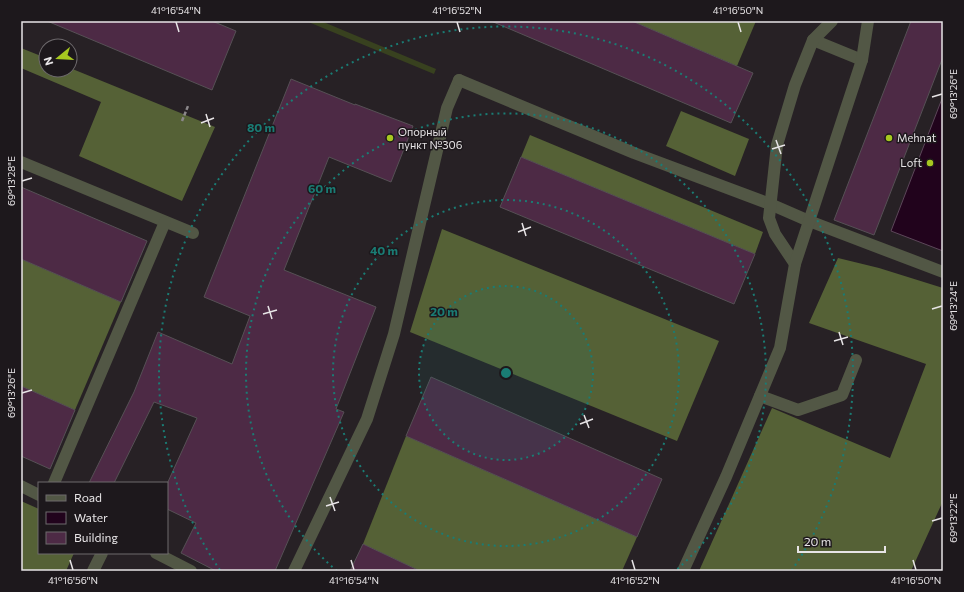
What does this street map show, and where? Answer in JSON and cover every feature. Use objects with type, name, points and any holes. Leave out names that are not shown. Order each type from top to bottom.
[{"type":"street","points":[[795,264],[775,234],[769,218],[777,145],[795,85],[812,40],[832,21]]},
{"type":"street","points":[[684,571],[780,348],[795,264],[862,60],[868,21]]},
{"type":"street","points":[[812,40],[862,60]]},
{"type":"street","points":[[294,571],[367,419],[394,334],[447,108],[459,80],[634,153],[770,204],[808,221],[943,272]]},
{"type":"street","points":[[21,162],[193,234]]},
{"type":"street","points":[[54,482],[165,222]]},
{"type":"street","points":[[760,396],[798,410],[842,395],[856,360]]},
{"type":"street","points":[[21,486],[38,494]]},
{"type":"street","points":[[93,571],[102,554]]},
{"type":"street","points":[[158,554],[191,571]]},
{"type":"path","points":[[182,121],[188,106]]},
{"type":"green space","points":[[306,21],[321,21],[436,69],[434,74]]},
{"type":"green space","points":[[632,21],[756,21],[737,66]]},
{"type":"green space","points":[[21,48],[38,55],[38,75],[21,68]]},
{"type":"green space","points":[[78,71],[215,127],[182,201],[79,156],[101,102],[45,78],[78,78]]},
{"type":"green space","points":[[681,111],[749,139],[735,176],[666,146]]},
{"type":"green space","points":[[530,135],[763,232],[755,254],[521,157]]},
{"type":"green space","points":[[442,229],[719,341],[677,441],[410,332]]},
{"type":"green space","points":[[838,258],[879,268],[943,288],[943,501],[911,571],[699,571],[772,408],[890,458],[926,364],[809,323]]},
{"type":"green space","points":[[21,259],[121,302],[75,410],[21,386]]},
{"type":"green space","points":[[406,436],[637,537],[622,571],[420,571],[363,544]]},
{"type":"green space","points":[[21,501],[38,509],[38,554],[74,554],[66,571],[21,571]]},
{"type":"water","name":"Loft","points":[[943,96],[943,251],[891,231]]},
{"type":"building","points":[[47,21],[212,21],[236,31],[212,90]]},
{"type":"building","points":[[491,21],[632,21],[753,73],[731,123]]},
{"type":"building","name":"Mehnat","points":[[911,21],[943,21],[943,57],[874,235],[834,220]]},
{"type":"building","points":[[291,79],[355,105],[413,126],[391,182],[329,157],[284,270],[376,307],[336,409],[344,412],[275,571],[216,571],[181,553],[196,523],[168,509],[168,482],[197,418],[154,402],[114,482],[89,482],[134,392],[158,332],[232,364],[250,316],[204,297]]},
{"type":"building","points":[[521,157],[755,254],[734,304],[500,207]]},
{"type":"building","points":[[21,187],[147,241],[121,302],[21,259]]},
{"type":"building","points":[[431,377],[662,479],[637,537],[406,436]]},
{"type":"building","points":[[21,386],[75,410],[50,469],[21,456]]},
{"type":"building","points":[[363,544],[420,571],[350,571]]},
{"type":"place","name":"Опорный пункт №306","points":[[390,138]]},
{"type":"place","name":"Mehnat","points":[[889,138]]},
{"type":"place","name":"Loft","points":[[930,163]]}]
